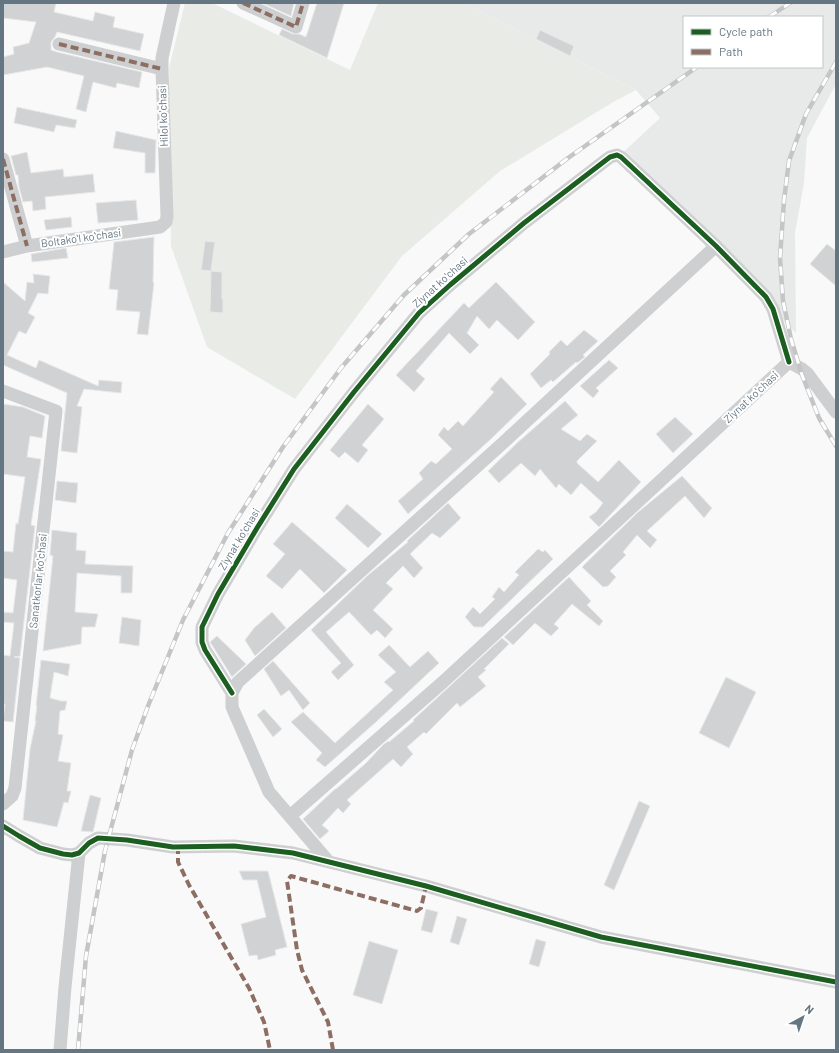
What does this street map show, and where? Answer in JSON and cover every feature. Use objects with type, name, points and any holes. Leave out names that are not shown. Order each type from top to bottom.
[{"type":"street","name":"Hilol koʻchasi","points":[[160,227],[166,222],[168,216],[162,58],[174,3]]},
{"type":"street","points":[[243,3],[296,27],[303,3]]},
{"type":"street","points":[[59,44],[162,69]]},
{"type":"street","name":"Ziynat koʻchasi","points":[[290,816],[443,682],[469,656],[789,362],[771,304],[716,246],[621,157],[617,155],[613,155],[594,168],[524,223],[450,284],[420,313],[354,392],[294,469],[218,594],[202,627],[202,642],[208,656],[232,693],[232,707],[269,792],[328,861]]},
{"type":"street","points":[[3,159],[27,246]]},
{"type":"street","name":"Boltakoʻl koʻchasi","points":[[3,252],[27,246],[160,227]]},
{"type":"street","points":[[232,693],[238,682],[498,447],[716,246]]},
{"type":"street","points":[[789,362],[802,369],[807,374],[836,412]]},
{"type":"street","name":"Sanatkorlar koʻchasi","points":[[3,391],[56,411],[15,788],[12,796],[3,804]]},
{"type":"street","points":[[3,826],[40,848],[72,855],[79,853],[89,842],[98,838],[127,840],[173,847],[234,846],[293,853],[426,886],[601,937],[836,982]]},
{"type":"street","points":[[60,1050],[79,853]]},
{"type":"shaded area","points":[[185,3],[212,3],[350,70],[378,3],[463,3],[636,90],[615,101],[500,171],[402,256],[295,399],[207,347],[171,246],[169,68]]},
{"type":"shaded area","points":[[463,3],[836,3],[836,84],[807,138],[804,183],[795,233],[796,333],[616,159],[660,118],[636,90]]},
{"type":"building","points":[[3,3],[56,3],[54,12],[93,21],[95,12],[115,17],[113,27],[144,34],[140,51],[57,32],[51,42],[51,50],[57,52],[142,72],[139,88],[117,83],[116,88],[93,82],[86,112],[76,109],[84,76],[47,67],[3,75],[3,57],[14,54],[13,47],[29,43],[36,22],[3,18]]},
{"type":"building","points":[[262,3],[294,3],[291,16]]},
{"type":"building","points":[[317,3],[344,3],[327,58],[279,35],[282,29],[293,34],[299,34],[306,37]]},
{"type":"building","points":[[540,30],[574,46],[570,56],[536,39]]},
{"type":"building","points":[[17,107],[77,120],[75,128],[56,125],[54,132],[14,123]]},
{"type":"building","points":[[116,131],[156,140],[155,173],[145,173],[145,153],[113,148]]},
{"type":"building","points":[[27,152],[31,173],[63,169],[64,177],[93,174],[95,192],[45,197],[46,209],[33,211],[32,201],[23,202],[19,187],[18,175],[16,175],[11,156]]},
{"type":"building","points":[[136,200],[138,220],[98,223],[96,203]]},
{"type":"building","points":[[71,217],[72,227],[46,230],[44,220]]},
{"type":"building","points":[[154,237],[154,283],[148,335],[137,334],[140,312],[116,310],[118,290],[109,289],[114,242]]},
{"type":"building","points":[[205,241],[215,242],[211,271],[201,270]]},
{"type":"building","points":[[827,244],[836,251],[836,286],[810,264]]},
{"type":"building","points":[[66,248],[68,258],[32,262],[31,254]]},
{"type":"building","points":[[211,271],[222,272],[223,313],[210,312]]},
{"type":"building","points":[[33,274],[50,276],[48,294],[38,293],[28,313],[35,317],[26,334],[19,331],[7,355],[36,368],[39,360],[98,386],[99,380],[122,382],[121,393],[84,389],[77,406],[82,407],[77,453],[61,451],[67,393],[3,365],[3,282],[25,301],[27,282],[34,283]]},
{"type":"building","points":[[496,282],[535,322],[518,340],[497,320],[489,329],[477,316],[467,333],[479,345],[470,354],[449,333],[416,371],[425,379],[414,392],[396,375],[464,303],[469,308]]},
{"type":"building","points":[[584,330],[598,341],[583,355],[585,357],[577,363],[576,362],[553,382],[551,380],[541,388],[530,374],[550,354],[549,352],[561,340],[567,346]]},
{"type":"building","points":[[609,360],[618,368],[596,388],[599,391],[593,398],[580,386]]},
{"type":"building","points":[[501,377],[527,404],[492,438],[408,514],[398,501],[423,479],[419,473],[431,461],[436,464],[452,449],[438,435],[444,427],[448,431],[458,421],[463,426],[494,392],[490,389]]},
{"type":"building","points":[[565,401],[578,415],[561,429],[580,441],[587,434],[597,441],[577,461],[577,463],[598,482],[619,460],[641,482],[599,527],[589,517],[596,512],[603,503],[581,483],[571,495],[559,484],[556,488],[540,469],[535,476],[521,463],[499,483],[488,471],[517,443]]},
{"type":"building","points":[[3,404],[23,407],[45,416],[42,438],[30,436],[27,457],[41,459],[31,525],[35,526],[20,656],[14,657],[20,658],[13,722],[3,721],[5,704],[3,704],[3,655],[10,656],[14,623],[3,622],[3,612],[13,613],[17,580],[3,578],[3,551],[13,552],[16,523],[18,524],[25,477],[3,474]]},
{"type":"building","points":[[368,404],[384,419],[362,445],[368,450],[358,463],[345,452],[339,458],[330,450]]},
{"type":"building","points":[[675,417],[693,434],[673,453],[656,434]]},
{"type":"building","points":[[682,476],[712,508],[704,518],[685,496],[647,531],[657,540],[650,548],[637,535],[623,552],[626,555],[610,571],[616,577],[608,586],[603,587],[582,567],[637,513]]},
{"type":"building","points":[[57,481],[78,483],[76,503],[55,500]]},
{"type":"building","points":[[448,503],[461,518],[440,538],[432,533],[410,554],[423,568],[414,578],[403,566],[386,583],[393,589],[373,610],[393,629],[385,638],[377,630],[371,635],[349,612],[326,632],[354,665],[338,680],[331,672],[341,663],[311,630],[367,576],[408,542],[407,541]]},
{"type":"building","points":[[347,504],[382,534],[368,548],[335,518]]},
{"type":"building","points":[[292,522],[347,570],[324,593],[300,569],[282,589],[266,576],[285,554],[273,544]]},
{"type":"building","points":[[52,530],[77,533],[76,550],[86,551],[85,564],[133,566],[132,593],[121,593],[121,576],[77,573],[75,612],[98,614],[95,627],[82,627],[81,644],[43,651],[53,556],[50,555]]},
{"type":"building","points":[[538,549],[543,552],[545,550],[553,559],[483,627],[474,627],[465,617],[473,607],[480,614],[495,599],[492,597],[499,587],[504,592],[519,575],[515,572]]},
{"type":"building","points":[[569,577],[591,601],[587,605],[603,621],[599,626],[572,604],[554,624],[559,628],[551,636],[535,623],[513,645],[504,637]]},
{"type":"building","points":[[272,612],[286,628],[255,656],[245,640],[254,628]]},
{"type":"building","points":[[122,617],[141,620],[139,646],[119,643]]},
{"type":"building","points":[[217,636],[246,664],[232,677],[210,642]]},
{"type":"building","points":[[502,638],[509,644],[478,677],[486,686],[460,707],[457,703],[426,734],[424,732],[407,747],[413,754],[401,767],[393,759],[347,800],[351,804],[343,813],[338,808],[322,825],[329,831],[320,839],[303,819],[335,789],[365,764],[383,745],[388,741],[389,742],[414,721],[413,720]]},
{"type":"building","points":[[389,645],[410,667],[428,651],[439,663],[325,767],[316,760],[322,753],[291,722],[303,712],[335,743],[393,690],[384,682],[396,672],[378,655]]},
{"type":"building","points":[[41,660],[70,664],[68,676],[54,672],[50,698],[67,701],[65,710],[60,711],[58,734],[63,735],[58,761],[71,763],[67,791],[71,791],[68,803],[64,802],[57,827],[23,820],[30,749],[36,721],[36,706]]},
{"type":"building","points":[[273,661],[310,703],[303,710],[289,690],[281,696],[264,669]]},
{"type":"building","points":[[726,677],[756,692],[729,748],[699,733]]},
{"type":"building","points":[[264,709],[282,729],[273,737],[257,715]]},
{"type":"building","points":[[90,795],[101,798],[93,832],[81,831]]},
{"type":"building","points":[[639,801],[650,806],[614,890],[604,885]]},
{"type":"building","points":[[239,871],[268,871],[287,947],[275,950],[276,955],[258,960],[257,955],[249,956],[241,924],[266,917],[257,880],[243,880]]},
{"type":"building","points":[[426,909],[438,912],[432,933],[421,930]]},
{"type":"building","points":[[457,916],[467,919],[459,945],[450,942]]},
{"type":"building","points":[[536,939],[546,942],[539,967],[529,964]]},
{"type":"building","points":[[369,941],[398,950],[382,1004],[353,995]]},
{"type":"railway","points":[[770,16],[790,3]]},
{"type":"railway","points":[[836,62],[806,114],[789,161],[784,200],[780,258],[783,301],[791,339],[802,375],[819,418],[836,446]]},
{"type":"railway","points":[[78,1050],[86,956],[105,851],[132,750],[183,620],[228,533],[283,447],[341,368],[404,295],[469,234],[568,158],[696,68]]},
{"type":"marked path","points":[[243,3],[296,27],[303,3]]},
{"type":"marked path","points":[[59,44],[162,69]]},
{"type":"marked path","points":[[3,159],[27,246]]},
{"type":"marked path","points":[[178,846],[178,862],[189,885],[249,988],[264,1022],[270,1050]]},
{"type":"marked path","points":[[333,1050],[328,1022],[302,970],[297,950],[287,881],[291,876],[417,911],[421,908],[426,886]]},
{"type":"cycle path","points":[[232,693],[205,650],[202,642],[202,627],[218,594],[294,469],[354,392],[419,313],[524,223],[610,157],[617,155],[621,157],[716,246],[766,297],[773,309],[789,362]]},
{"type":"cycle path","points":[[3,826],[40,848],[72,855],[79,853],[89,843],[98,838],[127,840],[173,847],[234,846],[293,853],[426,886],[601,937],[836,982]]}]
